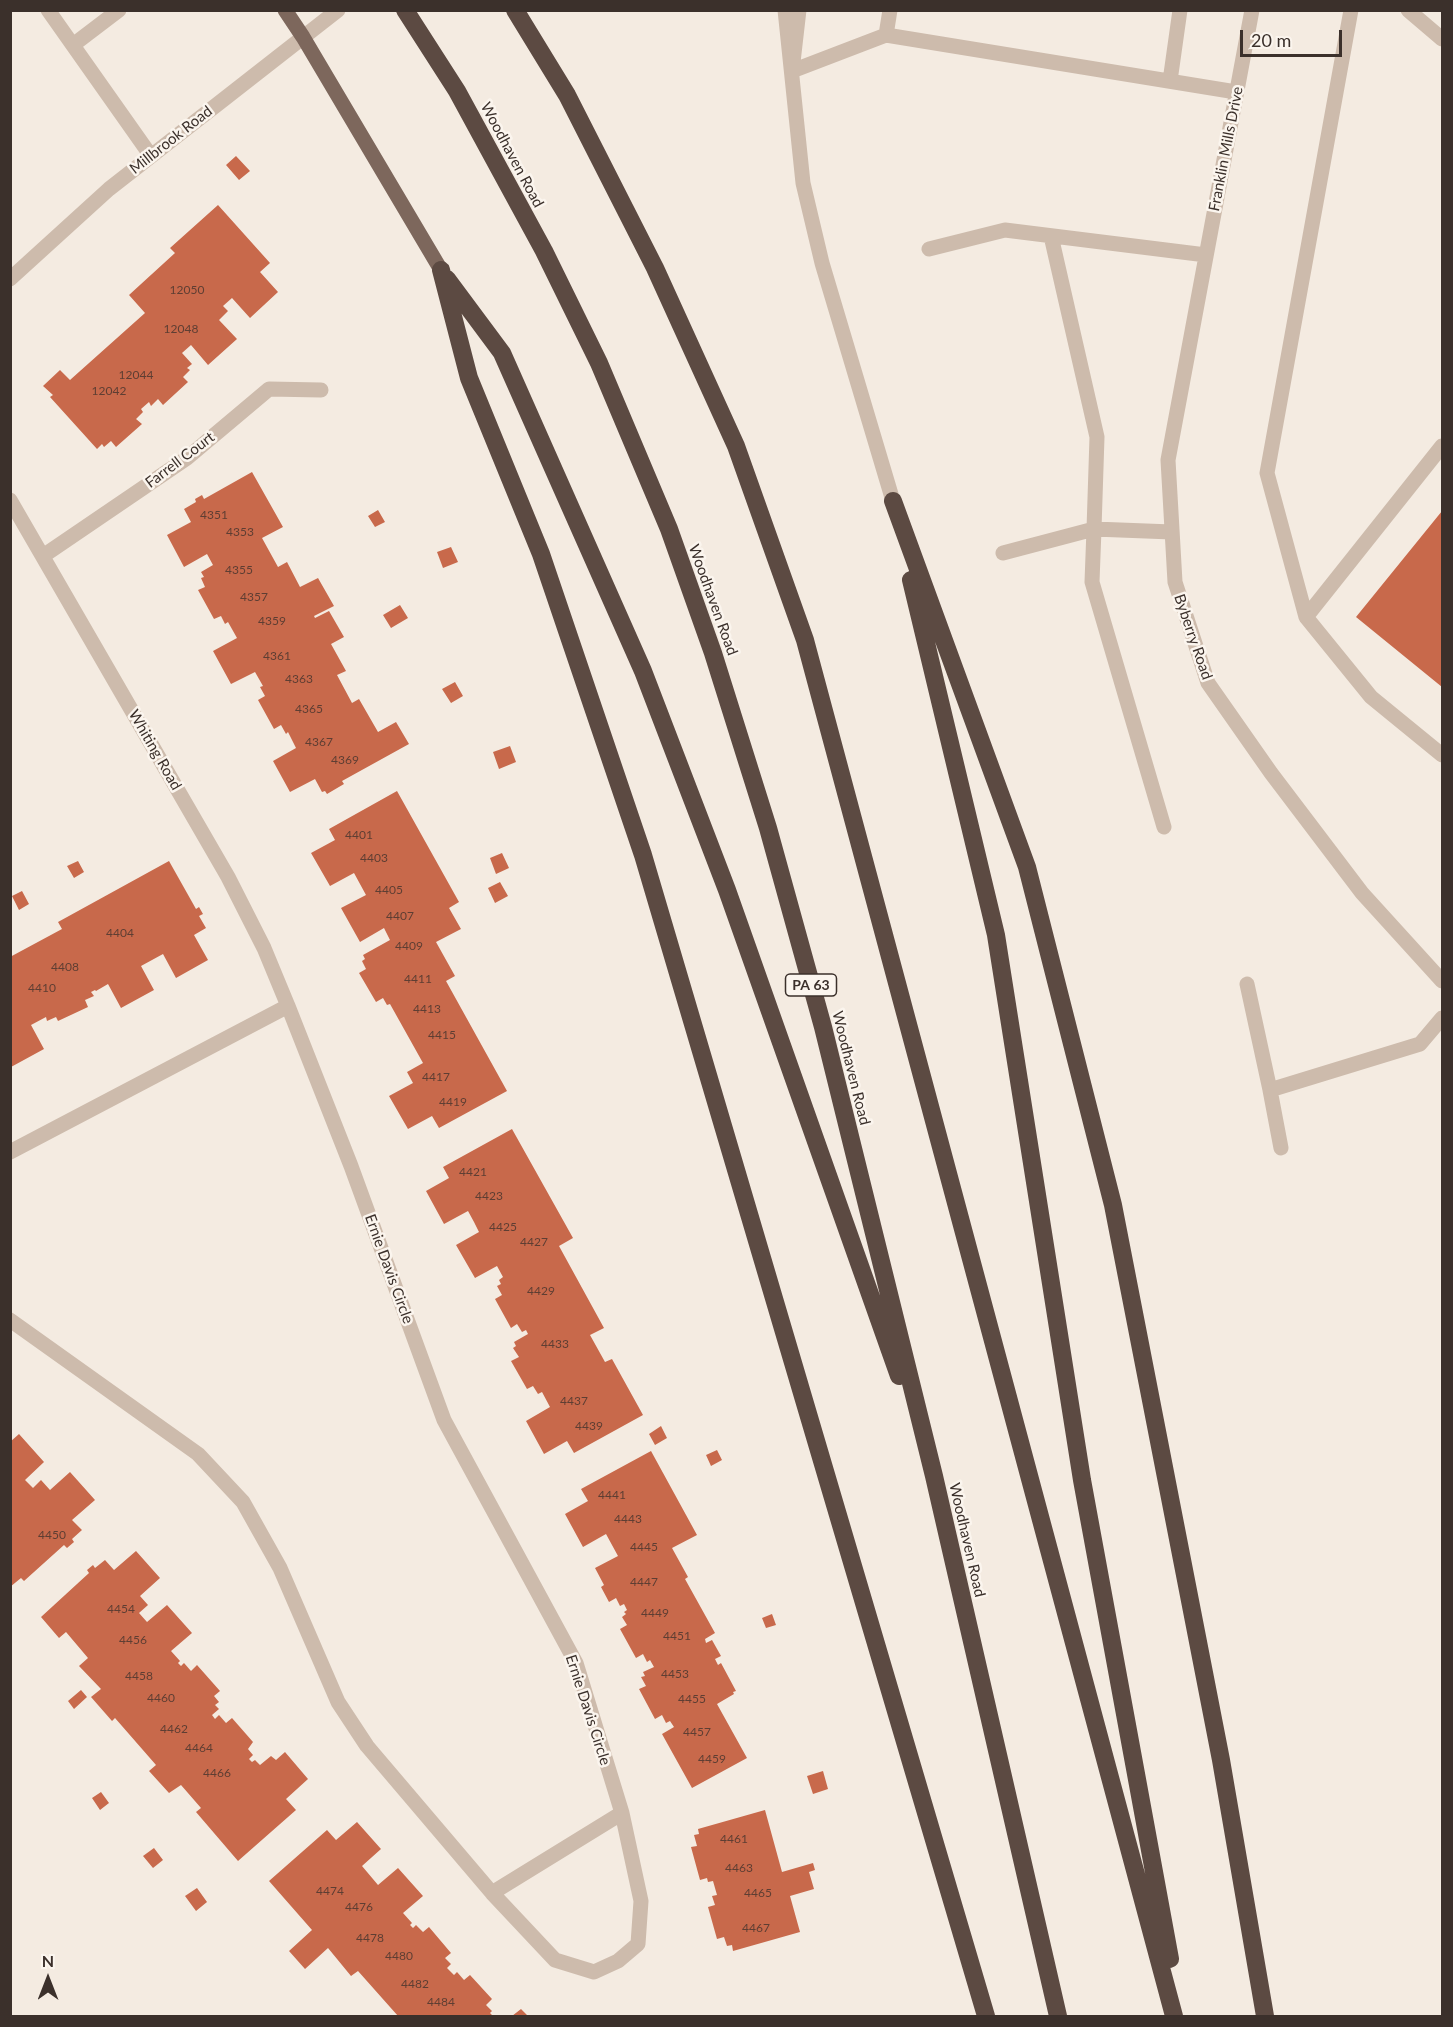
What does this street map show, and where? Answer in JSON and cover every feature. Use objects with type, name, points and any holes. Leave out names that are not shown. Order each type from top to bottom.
[{"type":"highway","name":"Woodhaven Road","points":[[405,10],[463,101],[544,251],[599,363],[669,530],[705,630],[768,828],[823,1027],[934,1476],[1058,2016]]},
{"type":"highway","points":[[515,10],[567,95],[655,268],[736,446],[805,640],[1174,2016]]},
{"type":"highway","points":[[441,270],[502,353],[643,671],[727,890],[934,1476]]},
{"type":"highway","points":[[441,270],[469,378],[541,554],[643,855],[986,2016]]},
{"type":"highway","points":[[893,501],[996,935],[1082,1480],[1180,2016]]},
{"type":"highway","points":[[893,501],[1027,867],[1113,1205],[1221,1760],[1265,2016]]},
{"type":"main road","points":[[285,10],[441,270]]},
{"type":"street","points":[[48,10],[151,156]]},
{"type":"street","points":[[73,45],[119,10]]},
{"type":"street","name":"Millbrook Road","points":[[10,279],[109,189],[338,10]]},
{"type":"street","points":[[786,10],[803,183],[822,262],[893,501]]},
{"type":"street","points":[[792,71],[800,10]]},
{"type":"street","points":[[886,35],[890,10]]},
{"type":"street","points":[[1170,81],[1180,10]]},
{"type":"street","name":"Franklin Mills Drive","points":[[1200,287],[1251,10]]},
{"type":"street","points":[[1351,10],[1267,473],[1306,617],[1371,697],[1443,755]]},
{"type":"street","points":[[1408,10],[1443,39]]},
{"type":"street","points":[[792,71],[886,35],[1236,92]]},
{"type":"street","points":[[929,249],[1005,230],[1206,255]]},
{"type":"street","points":[[1051,236],[1097,438],[1092,582],[1164,826]]},
{"type":"street","name":"Byberry Road","points":[[1200,287],[1168,460],[1175,582],[1208,683],[1271,773],[1362,893],[1443,981]]},
{"type":"street","name":"Farrell Court","points":[[43,556],[188,458],[269,389],[321,390]]},
{"type":"street","points":[[1306,617],[1443,447]]},
{"type":"street","name":"Whiting Road","points":[[10,500],[228,877],[264,948],[288,1006]]},
{"type":"street","points":[[1003,553],[1094,529],[1172,532]]},
{"type":"street","points":[[1247,984],[1281,1148]]},
{"type":"street","points":[[10,1152],[288,1006]]},
{"type":"street","name":"Ernie Davis Circle","points":[[10,1320],[198,1454],[243,1503],[280,1568],[338,1702],[367,1746],[492,1893],[555,1960],[594,1972],[618,1961],[638,1944],[641,1901],[622,1813],[576,1663],[444,1420],[351,1166],[288,1006]]},
{"type":"street","points":[[1270,1090],[1420,1044],[1443,1018]]},
{"type":"street","points":[[492,1893],[622,1813]]},
{"type":"building","points":[[236,156],[250,171],[239,180],[226,165]]},
{"type":"building","points":[[218,205],[270,263],[260,272],[278,292],[250,318],[232,298],[223,306],[228,311],[219,320],[237,339],[208,365],[191,345],[182,353],[192,364],[187,368],[190,370],[183,377],[188,382],[163,405],[158,399],[151,406],[149,402],[141,409],[143,412],[136,419],[142,424],[116,447],[111,441],[104,447],[102,444],[97,449],[50,397],[53,395],[43,386],[60,370],[70,380],[145,313],[129,295],[175,253],[170,248]]},
{"type":"building","points":[[252,472],[283,527],[262,538],[278,567],[287,562],[300,587],[318,578],[334,606],[314,616],[315,618],[329,611],[344,637],[331,644],[346,671],[337,675],[352,703],[359,699],[378,732],[396,722],[409,744],[342,781],[344,784],[327,794],[325,791],[322,792],[315,779],[290,792],[273,761],[296,748],[288,732],[286,734],[281,725],[274,729],[258,700],[265,696],[260,687],[263,686],[255,672],[231,684],[213,651],[237,638],[228,622],[225,624],[221,616],[214,619],[198,590],[205,587],[201,572],[213,565],[207,554],[184,567],[167,535],[191,522],[184,509],[196,502],[195,499],[202,495],[204,499]]},
{"type":"building","points":[[378,510],[385,522],[375,527],[368,516]]},
{"type":"building","points":[[1442,511],[1442,687],[1356,617]]},
{"type":"building","points":[[451,547],[458,562],[443,568],[437,552]]},
{"type":"building","points":[[400,605],[408,618],[391,628],[383,615]]},
{"type":"building","points":[[455,682],[463,696],[451,703],[442,689]]},
{"type":"building","points":[[510,746],[516,762],[499,769],[493,752]]},
{"type":"building","points":[[397,791],[459,902],[449,908],[461,929],[436,942],[455,976],[446,981],[507,1091],[439,1128],[432,1116],[408,1129],[389,1096],[413,1083],[407,1072],[423,1063],[390,1004],[387,1005],[383,998],[376,1002],[359,973],[366,969],[362,961],[365,959],[363,955],[390,940],[384,928],[360,942],[341,908],[366,895],[354,873],[330,886],[311,853],[335,840],[329,829]]},
{"type":"building","points":[[502,853],[509,868],[496,874],[490,858]]},
{"type":"building","points":[[78,861],[84,872],[74,878],[67,866]]},
{"type":"building","points":[[169,861],[196,909],[199,907],[203,914],[199,916],[206,928],[194,935],[208,960],[176,978],[163,954],[141,966],[154,990],[121,1008],[108,984],[91,992],[94,996],[85,1000],[88,1007],[58,1021],[56,1017],[47,1021],[46,1017],[31,1025],[44,1049],[11,1067],[10,957],[62,929],[58,922]]},
{"type":"building","points":[[500,882],[508,896],[495,903],[488,888]]},
{"type":"building","points":[[22,891],[29,904],[19,910],[12,896]]},
{"type":"building","points":[[512,1129],[573,1238],[559,1246],[604,1328],[590,1335],[605,1362],[612,1359],[643,1415],[574,1453],[567,1441],[544,1454],[526,1421],[550,1407],[542,1392],[538,1394],[533,1386],[527,1389],[511,1361],[519,1357],[513,1348],[516,1346],[514,1342],[528,1334],[526,1330],[522,1332],[517,1324],[511,1328],[495,1299],[502,1295],[497,1286],[501,1284],[499,1280],[503,1277],[497,1266],[475,1278],[456,1245],[479,1232],[468,1211],[444,1224],[426,1191],[449,1178],[443,1167]]},
{"type":"building","points":[[661,1426],[667,1438],[655,1445],[649,1434]]},
{"type":"building","points":[[19,1434],[44,1462],[25,1480],[33,1488],[41,1480],[50,1490],[70,1472],[95,1500],[72,1520],[82,1530],[72,1539],[74,1542],[67,1548],[64,1545],[24,1581],[21,1578],[10,1587],[10,1442]]},
{"type":"building","points":[[717,1450],[722,1460],[711,1466],[706,1455]]},
{"type":"building","points":[[651,1451],[697,1535],[672,1548],[688,1577],[685,1579],[715,1633],[705,1639],[706,1643],[712,1640],[721,1656],[715,1659],[718,1665],[721,1663],[736,1691],[717,1704],[747,1758],[692,1788],[662,1734],[674,1727],[670,1721],[666,1723],[662,1715],[655,1719],[639,1689],[646,1686],[641,1677],[645,1676],[643,1672],[654,1667],[650,1660],[647,1662],[643,1654],[636,1658],[620,1629],[627,1625],[622,1617],[627,1610],[624,1604],[620,1606],[616,1598],[609,1602],[601,1587],[604,1585],[595,1568],[618,1556],[606,1534],[583,1547],[565,1514],[588,1501],[581,1489]]},
{"type":"building","points":[[136,1551],[160,1578],[140,1596],[148,1605],[139,1613],[147,1622],[167,1605],[192,1633],[171,1651],[180,1661],[178,1663],[181,1666],[184,1663],[191,1671],[197,1665],[220,1691],[214,1696],[219,1702],[215,1705],[219,1709],[212,1715],[215,1719],[219,1715],[226,1723],[232,1718],[253,1742],[248,1749],[253,1755],[249,1759],[252,1762],[255,1760],[260,1765],[271,1756],[276,1760],[285,1752],[308,1779],[286,1799],[296,1810],[238,1861],[196,1812],[201,1808],[181,1785],[169,1793],[149,1771],[156,1765],[115,1718],[112,1721],[91,1697],[101,1689],[79,1666],[88,1658],[66,1632],[59,1638],[41,1617],[89,1573],[87,1570],[93,1565],[95,1568],[105,1560],[114,1570]]},
{"type":"building","points":[[772,1614],[776,1625],[766,1628],[762,1618]]},
{"type":"building","points":[[81,1690],[87,1697],[74,1709],[68,1701]]},
{"type":"building","points":[[823,1771],[828,1789],[813,1794],[807,1776]]},
{"type":"building","points":[[101,1792],[109,1803],[100,1810],[92,1798]]},
{"type":"building","points":[[765,1810],[782,1872],[813,1863],[815,1870],[809,1872],[814,1889],[790,1896],[800,1932],[733,1951],[732,1945],[727,1946],[724,1937],[717,1939],[708,1907],[715,1905],[712,1896],[717,1895],[713,1881],[708,1882],[707,1878],[700,1880],[691,1847],[697,1846],[694,1835],[699,1834],[698,1829]]},
{"type":"building","points":[[357,1822],[381,1849],[362,1866],[378,1885],[398,1868],[423,1896],[403,1913],[412,1923],[410,1925],[413,1928],[416,1925],[423,1932],[429,1927],[451,1953],[445,1958],[451,1964],[447,1968],[454,1975],[457,1972],[464,1980],[470,1975],[492,1999],[486,2005],[492,2011],[490,2013],[493,2016],[398,2016],[358,1971],[351,1976],[328,1948],[305,1969],[289,1951],[312,1930],[269,1881],[327,1830],[336,1840]]},
{"type":"building","points":[[154,1848],[163,1860],[153,1868],[143,1856]]},
{"type":"building","points":[[197,1888],[207,1902],[196,1911],[185,1896]]},
{"type":"building","points":[[521,2009],[528,2016],[512,2016]]}]
